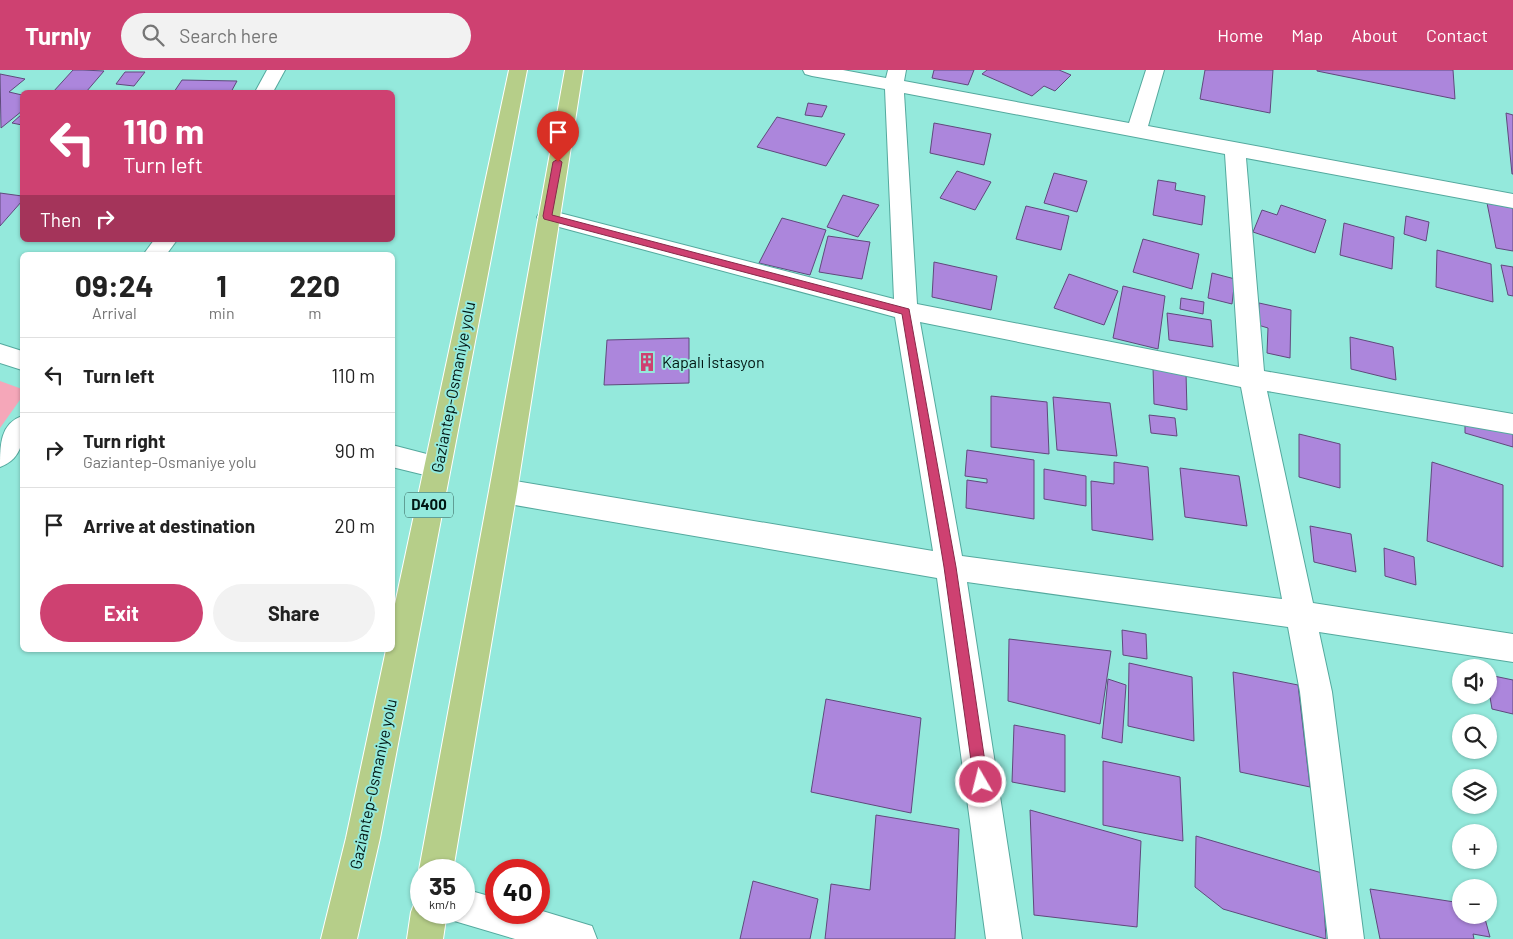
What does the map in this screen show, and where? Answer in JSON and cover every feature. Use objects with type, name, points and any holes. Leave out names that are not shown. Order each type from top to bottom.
[{"type":"highway","name":"Gaziantep-Osmaniye yolu","points":[[340,939],[363,838],[518,70]]},
{"type":"highway","points":[[438,859],[503,491],[574,70]]},
{"type":"highway","points":[[425,939],[427,924]]},
{"type":"street","points":[[265,90],[276,70]]},
{"type":"street","points":[[812,70],[896,77],[1137,130],[1513,201]]},
{"type":"street","points":[[1137,130],[1154,70]]},
{"type":"street","points":[[896,77],[906,311],[950,567],[1004,939]]},
{"type":"street","points":[[1235,148],[1252,379],[1316,692],[1346,939]]},
{"type":"street","points":[[548,216],[906,311],[1252,379],[1513,424]]},
{"type":"street","points":[[156,252],[164,242]]},
{"type":"street","points":[[0,353],[20,359]]},
{"type":"street","points":[[0,456],[20,429]]},
{"type":"street","points":[[395,457],[437,467]]},
{"type":"street","points":[[503,491],[950,567],[1300,615],[1513,648]]},
{"type":"street","points":[[475,910],[579,939]]},
{"type":"shaded area","points":[[0,381],[20,388],[20,400],[0,428]]},
{"type":"building","points":[[73,70],[104,71],[88,90],[55,90]]},
{"type":"building","points":[[934,70],[974,70],[968,85],[932,78]]},
{"type":"building","points":[[987,70],[1059,70],[1071,75],[1055,91],[1044,86],[1032,96],[982,74]]},
{"type":"building","points":[[1205,70],[1273,70],[1270,113],[1200,99]]},
{"type":"building","points":[[1453,70],[1455,99],[1317,71]]},
{"type":"building","points":[[125,72],[145,72],[134,86],[116,84]]},
{"type":"building","points":[[0,74],[25,79],[9,92],[20,95],[20,113],[1,128]]},
{"type":"building","points":[[182,80],[237,81],[232,90],[175,90]]},
{"type":"building","points":[[808,103],[827,106],[822,117],[805,115]]},
{"type":"building","points":[[1506,113],[1513,115],[1513,174],[1512,174]]},
{"type":"building","points":[[20,116],[20,125],[12,123]]},
{"type":"building","points":[[777,117],[845,134],[826,166],[757,147]]},
{"type":"building","points":[[934,123],[991,134],[984,165],[930,153]]},
{"type":"building","points":[[957,171],[991,182],[975,210],[940,198]]},
{"type":"building","points":[[1054,173],[1087,181],[1077,212],[1044,203]]},
{"type":"building","points":[[1158,180],[1176,183],[1175,190],[1205,196],[1202,225],[1153,215]]},
{"type":"building","points":[[0,193],[20,196],[20,203],[0,226]]},
{"type":"building","points":[[843,195],[879,205],[858,237],[827,227]]},
{"type":"building","points":[[1487,203],[1513,208],[1513,251],[1496,248]]},
{"type":"building","points":[[1281,205],[1326,220],[1315,253],[1253,232],[1262,210],[1277,215]]},
{"type":"building","points":[[1026,206],[1069,216],[1061,250],[1016,239]]},
{"type":"building","points":[[1406,216],[1429,222],[1426,241],[1404,234]]},
{"type":"building","points":[[782,218],[826,230],[810,275],[759,263]]},
{"type":"building","points":[[1344,223],[1394,237],[1392,269],[1340,255]]},
{"type":"building","points":[[828,236],[870,242],[862,279],[819,272]]},
{"type":"building","points":[[1143,239],[1199,254],[1192,289],[1133,272]]},
{"type":"building","points":[[1437,250],[1491,264],[1493,302],[1436,287]]},
{"type":"building","points":[[934,262],[997,276],[991,310],[932,297]]},
{"type":"building","points":[[1501,265],[1513,267],[1513,296],[1508,295]]},
{"type":"building","points":[[1212,273],[1235,279],[1232,304],[1208,298]]},
{"type":"building","points":[[1069,274],[1118,291],[1104,325],[1054,308]]},
{"type":"building","points":[[1123,286],[1165,296],[1158,349],[1113,338]]},
{"type":"building","points":[[1181,298],[1204,302],[1203,314],[1180,309]]},
{"type":"building","points":[[1259,303],[1291,310],[1290,358],[1267,353],[1268,328],[1258,325]]},
{"type":"building","points":[[1167,313],[1211,320],[1213,347],[1169,340]]},
{"type":"building","points":[[1350,337],[1393,347],[1396,380],[1351,369]]},
{"type":"building","name":"Kapalı İstasyon","points":[[689,338],[689,383],[604,385],[607,340]]},
{"type":"building","points":[[1153,367],[1186,373],[1187,410],[1154,404]]},
{"type":"building","points":[[991,396],[1047,402],[1049,454],[991,447]]},
{"type":"building","points":[[1053,397],[1110,403],[1117,456],[1057,450]]},
{"type":"building","points":[[1149,415],[1175,418],[1177,436],[1151,433]]},
{"type":"building","points":[[1465,419],[1513,432],[1513,447],[1465,433]]},
{"type":"building","points":[[1299,434],[1340,444],[1340,488],[1299,477]]},
{"type":"building","points":[[967,450],[1034,460],[1034,519],[966,508],[967,480],[987,483],[987,479],[965,476]]},
{"type":"building","points":[[1114,462],[1148,467],[1153,540],[1092,530],[1091,481],[1114,484]]},
{"type":"building","points":[[1432,462],[1503,485],[1503,567],[1427,541]]},
{"type":"building","points":[[1180,468],[1239,476],[1247,526],[1185,517]]},
{"type":"building","points":[[1044,469],[1086,476],[1086,506],[1044,499]]},
{"type":"building","points":[[1310,526],[1351,534],[1356,572],[1314,562]]},
{"type":"building","points":[[1384,548],[1414,557],[1416,585],[1385,576]]},
{"type":"building","points":[[1122,630],[1146,634],[1147,659],[1123,655]]},
{"type":"building","points":[[1009,639],[1111,651],[1100,724],[1008,701]]},
{"type":"building","points":[[1129,663],[1192,677],[1194,741],[1128,726]]},
{"type":"building","points":[[1233,672],[1298,685],[1310,787],[1240,772]]},
{"type":"building","points":[[1497,677],[1513,680],[1513,714],[1492,709],[1491,704],[1497,704]]},
{"type":"building","points":[[1108,679],[1126,685],[1122,743],[1102,738]]},
{"type":"building","points":[[826,699],[921,718],[911,813],[811,792]]},
{"type":"building","points":[[1014,725],[1065,735],[1065,792],[1012,782]]},
{"type":"building","points":[[1103,761],[1180,777],[1183,841],[1103,825]]},
{"type":"building","points":[[1030,810],[1141,841],[1137,927],[1034,915]]},
{"type":"building","points":[[876,815],[959,829],[955,939],[825,939],[831,884],[870,890]]},
{"type":"building","points":[[1196,836],[1322,873],[1326,939],[1223,909],[1195,887]]},
{"type":"building","points":[[753,881],[818,899],[810,939],[740,939]]},
{"type":"building","points":[[1370,889],[1452,902],[1452,924],[1486,924],[1490,937],[1473,934],[1474,939],[1380,939]]},
{"type":"place","name":"Kapalı İstasyon","points":[[647,362]]},
{"type":"route","points":[[558,162],[548,216],[689,255],[906,311],[950,567],[981,782]]}]
